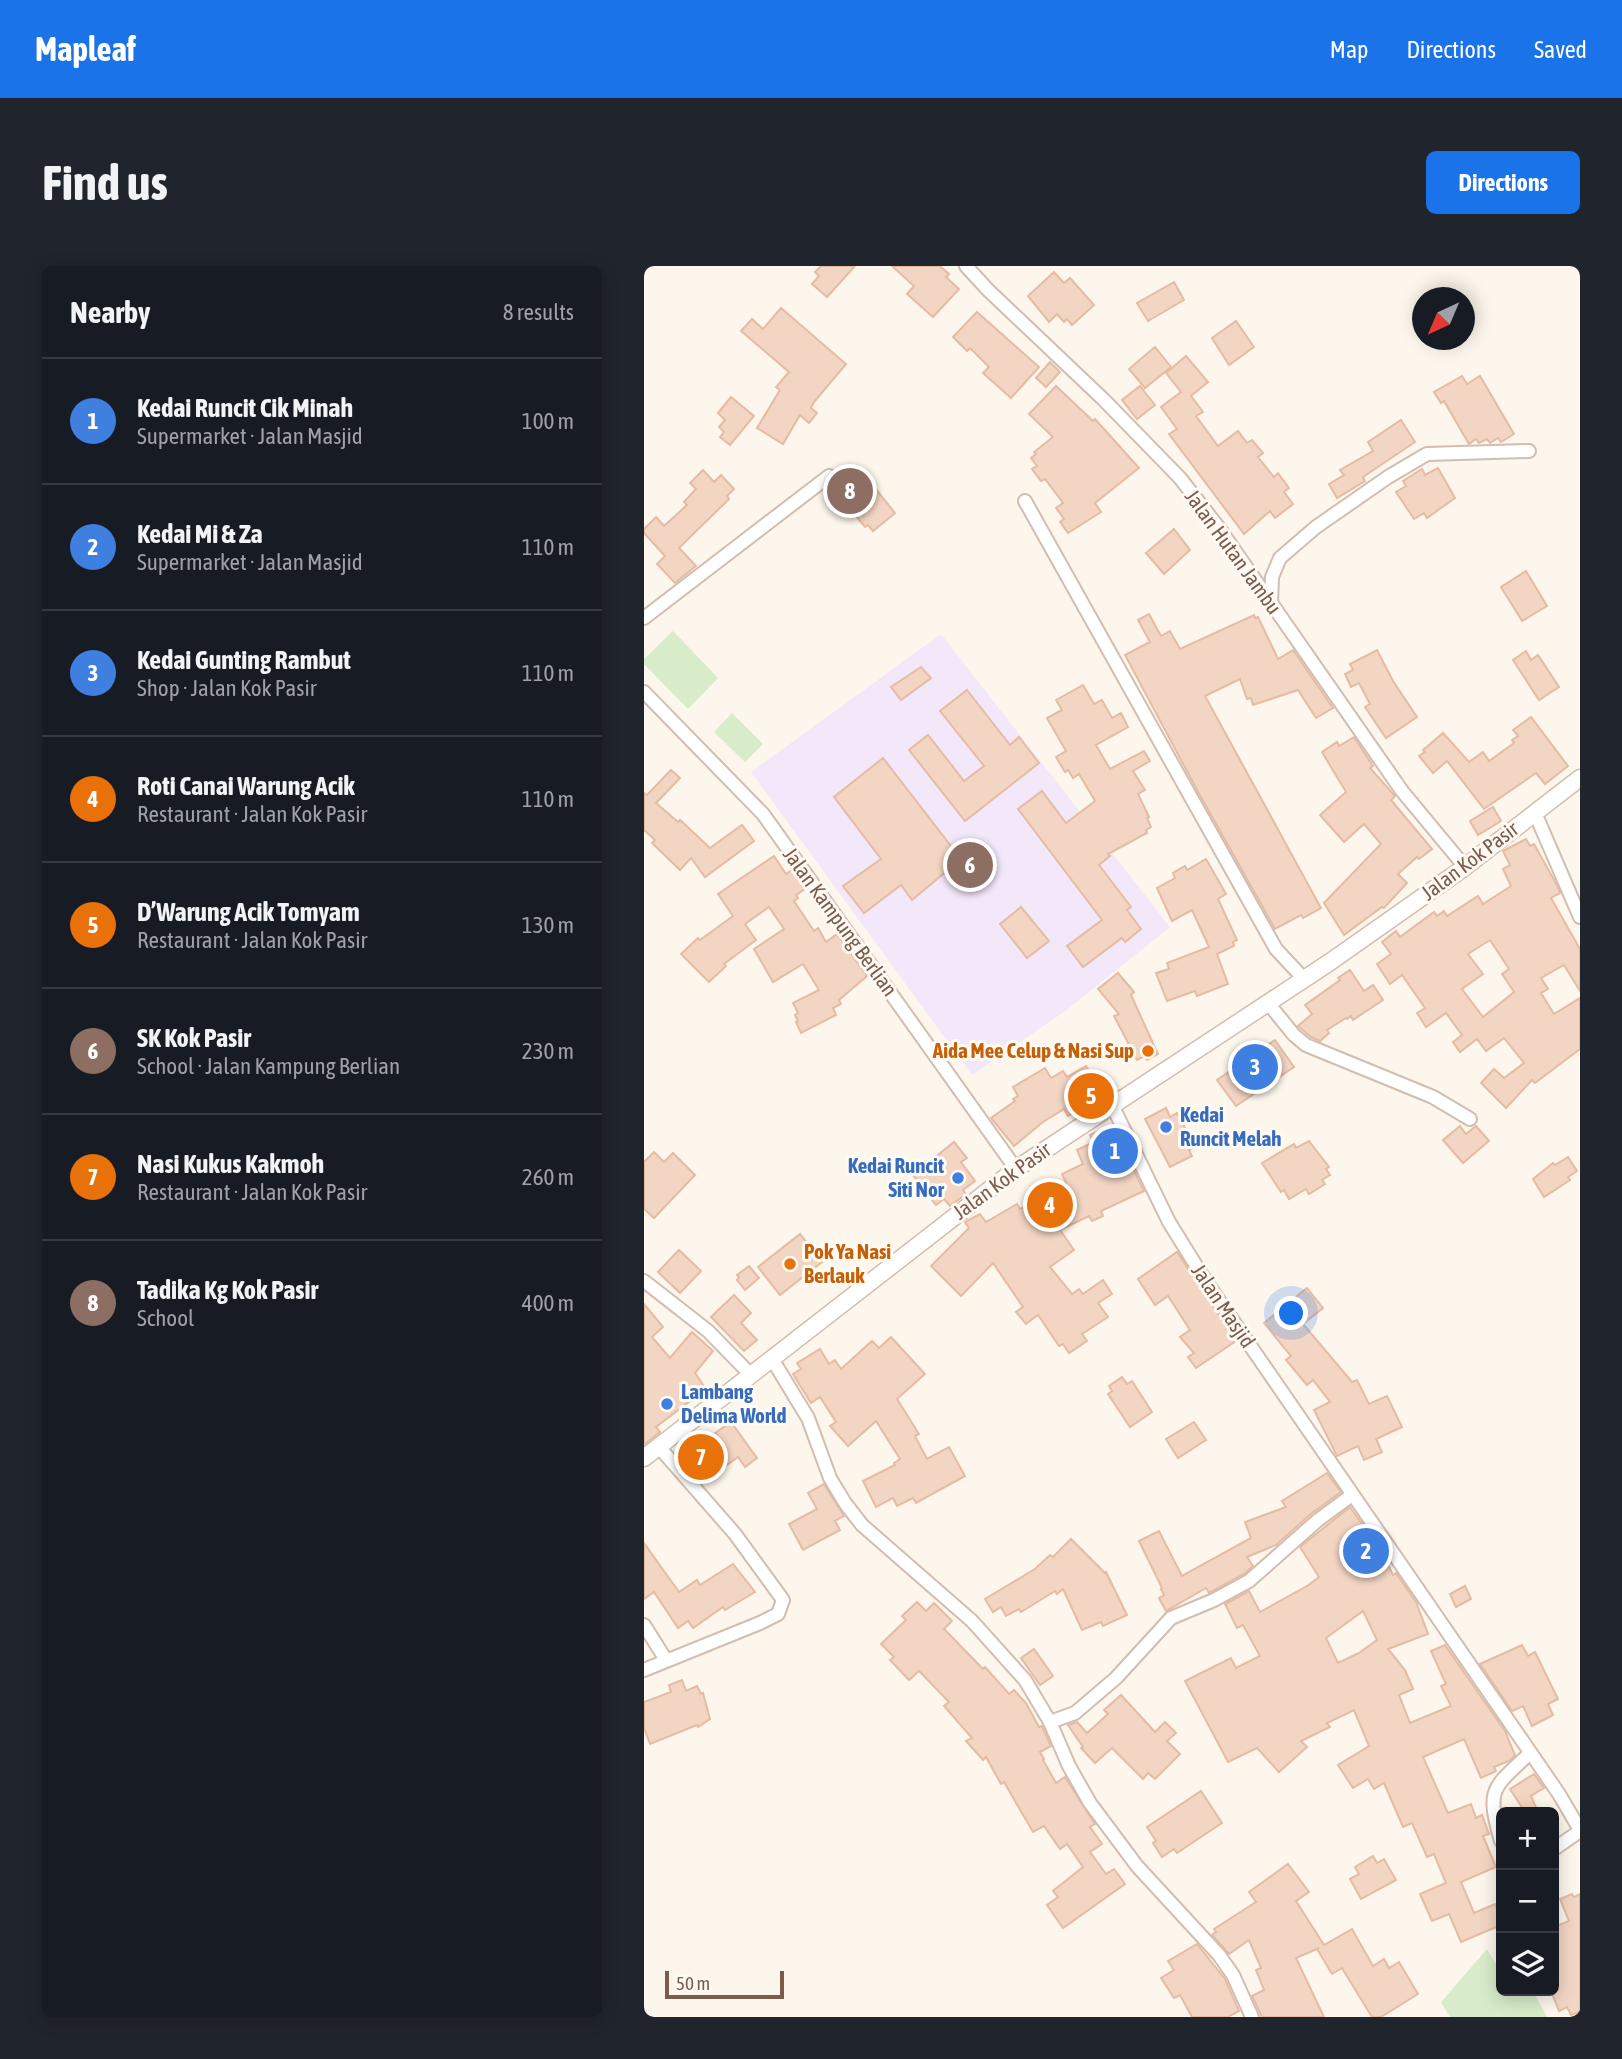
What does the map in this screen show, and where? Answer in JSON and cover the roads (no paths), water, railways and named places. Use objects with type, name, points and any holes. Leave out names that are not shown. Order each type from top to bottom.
[{"type":"street","name":"Jalan Hutan Jambu","points":[[966,266],[1180,478],[1219,528],[1402,791],[1465,867]]},
{"type":"street","points":[[1271,605],[1272,577],[1280,558],[1316,527],[1388,477],[1427,454],[1529,451]]},
{"type":"street","points":[[644,618],[830,476]]},
{"type":"street","points":[[1025,501],[1276,949],[1304,979]]},
{"type":"street","name":"Jalan Kampung Berlian","points":[[644,692],[763,814],[1016,1169]]},
{"type":"street","name":"Jalan Kok Pasir","points":[[644,1458],[1016,1169],[1304,979],[1465,867],[1580,778]]},
{"type":"street","points":[[1535,813],[1580,917]]},
{"type":"street","points":[[1268,1003],[1294,1035],[1306,1045],[1412,1087],[1470,1119]]},
{"type":"street","name":"Jalan Masjid","points":[[1112,1105],[1176,1233],[1205,1280],[1559,1794],[1580,1831]]},
{"type":"street","points":[[644,1281],[709,1331],[751,1375]]},
{"type":"street","points":[[772,1359],[808,1418],[830,1478],[845,1503],[862,1525],[951,1601],[994,1643],[1025,1680],[1050,1722],[1069,1766],[1090,1803],[1137,1866],[1219,1955],[1233,1975],[1252,2017]]},
{"type":"street","points":[[644,1670],[769,1619],[778,1614],[783,1600],[735,1534],[659,1447]]},
{"type":"street","points":[[1050,1722],[1076,1713],[1115,1678],[1171,1618],[1250,1581],[1318,1520],[1352,1495]]},
{"type":"street","points":[[644,1626],[666,1660]]},
{"type":"street","points":[[1496,1824],[1492,1810],[1496,1788],[1530,1753]]},
{"type":"street","points":[[1559,1846],[1580,1831]]},
{"type":"place","name":"Tadika Kg Kok Pasir","points":[[850,491]]},
{"type":"place","name":"SK Kok Pasir","points":[[970,865]]},
{"type":"place","name":"Aida Mee Celup & Nasi Sup","points":[[1148,1051]]},
{"type":"place","name":"Kedai Gunting Rambut","points":[[1255,1067]]},
{"type":"place","name":"D’Warung Acik Tomyam","points":[[1091,1096]]},
{"type":"place","name":"Kedai Runcit Melah","points":[[1166,1127]]},
{"type":"place","name":"Kedai Runcit Cik Minah","points":[[1115,1151]]},
{"type":"place","name":"Kedai Runcit Siti Nor","points":[[958,1178]]},
{"type":"place","name":"Roti Canai Warung Acik","points":[[1050,1205]]},
{"type":"place","name":"Pok Ya Nasi Berlauk","points":[[790,1264]]},
{"type":"place","name":"Lambang Delima World","points":[[667,1404]]},
{"type":"place","name":"Nasi Kukus Kakmoh","points":[[701,1457]]},
{"type":"place","name":"Kedai Mi & Za","points":[[1366,1551]]}]
